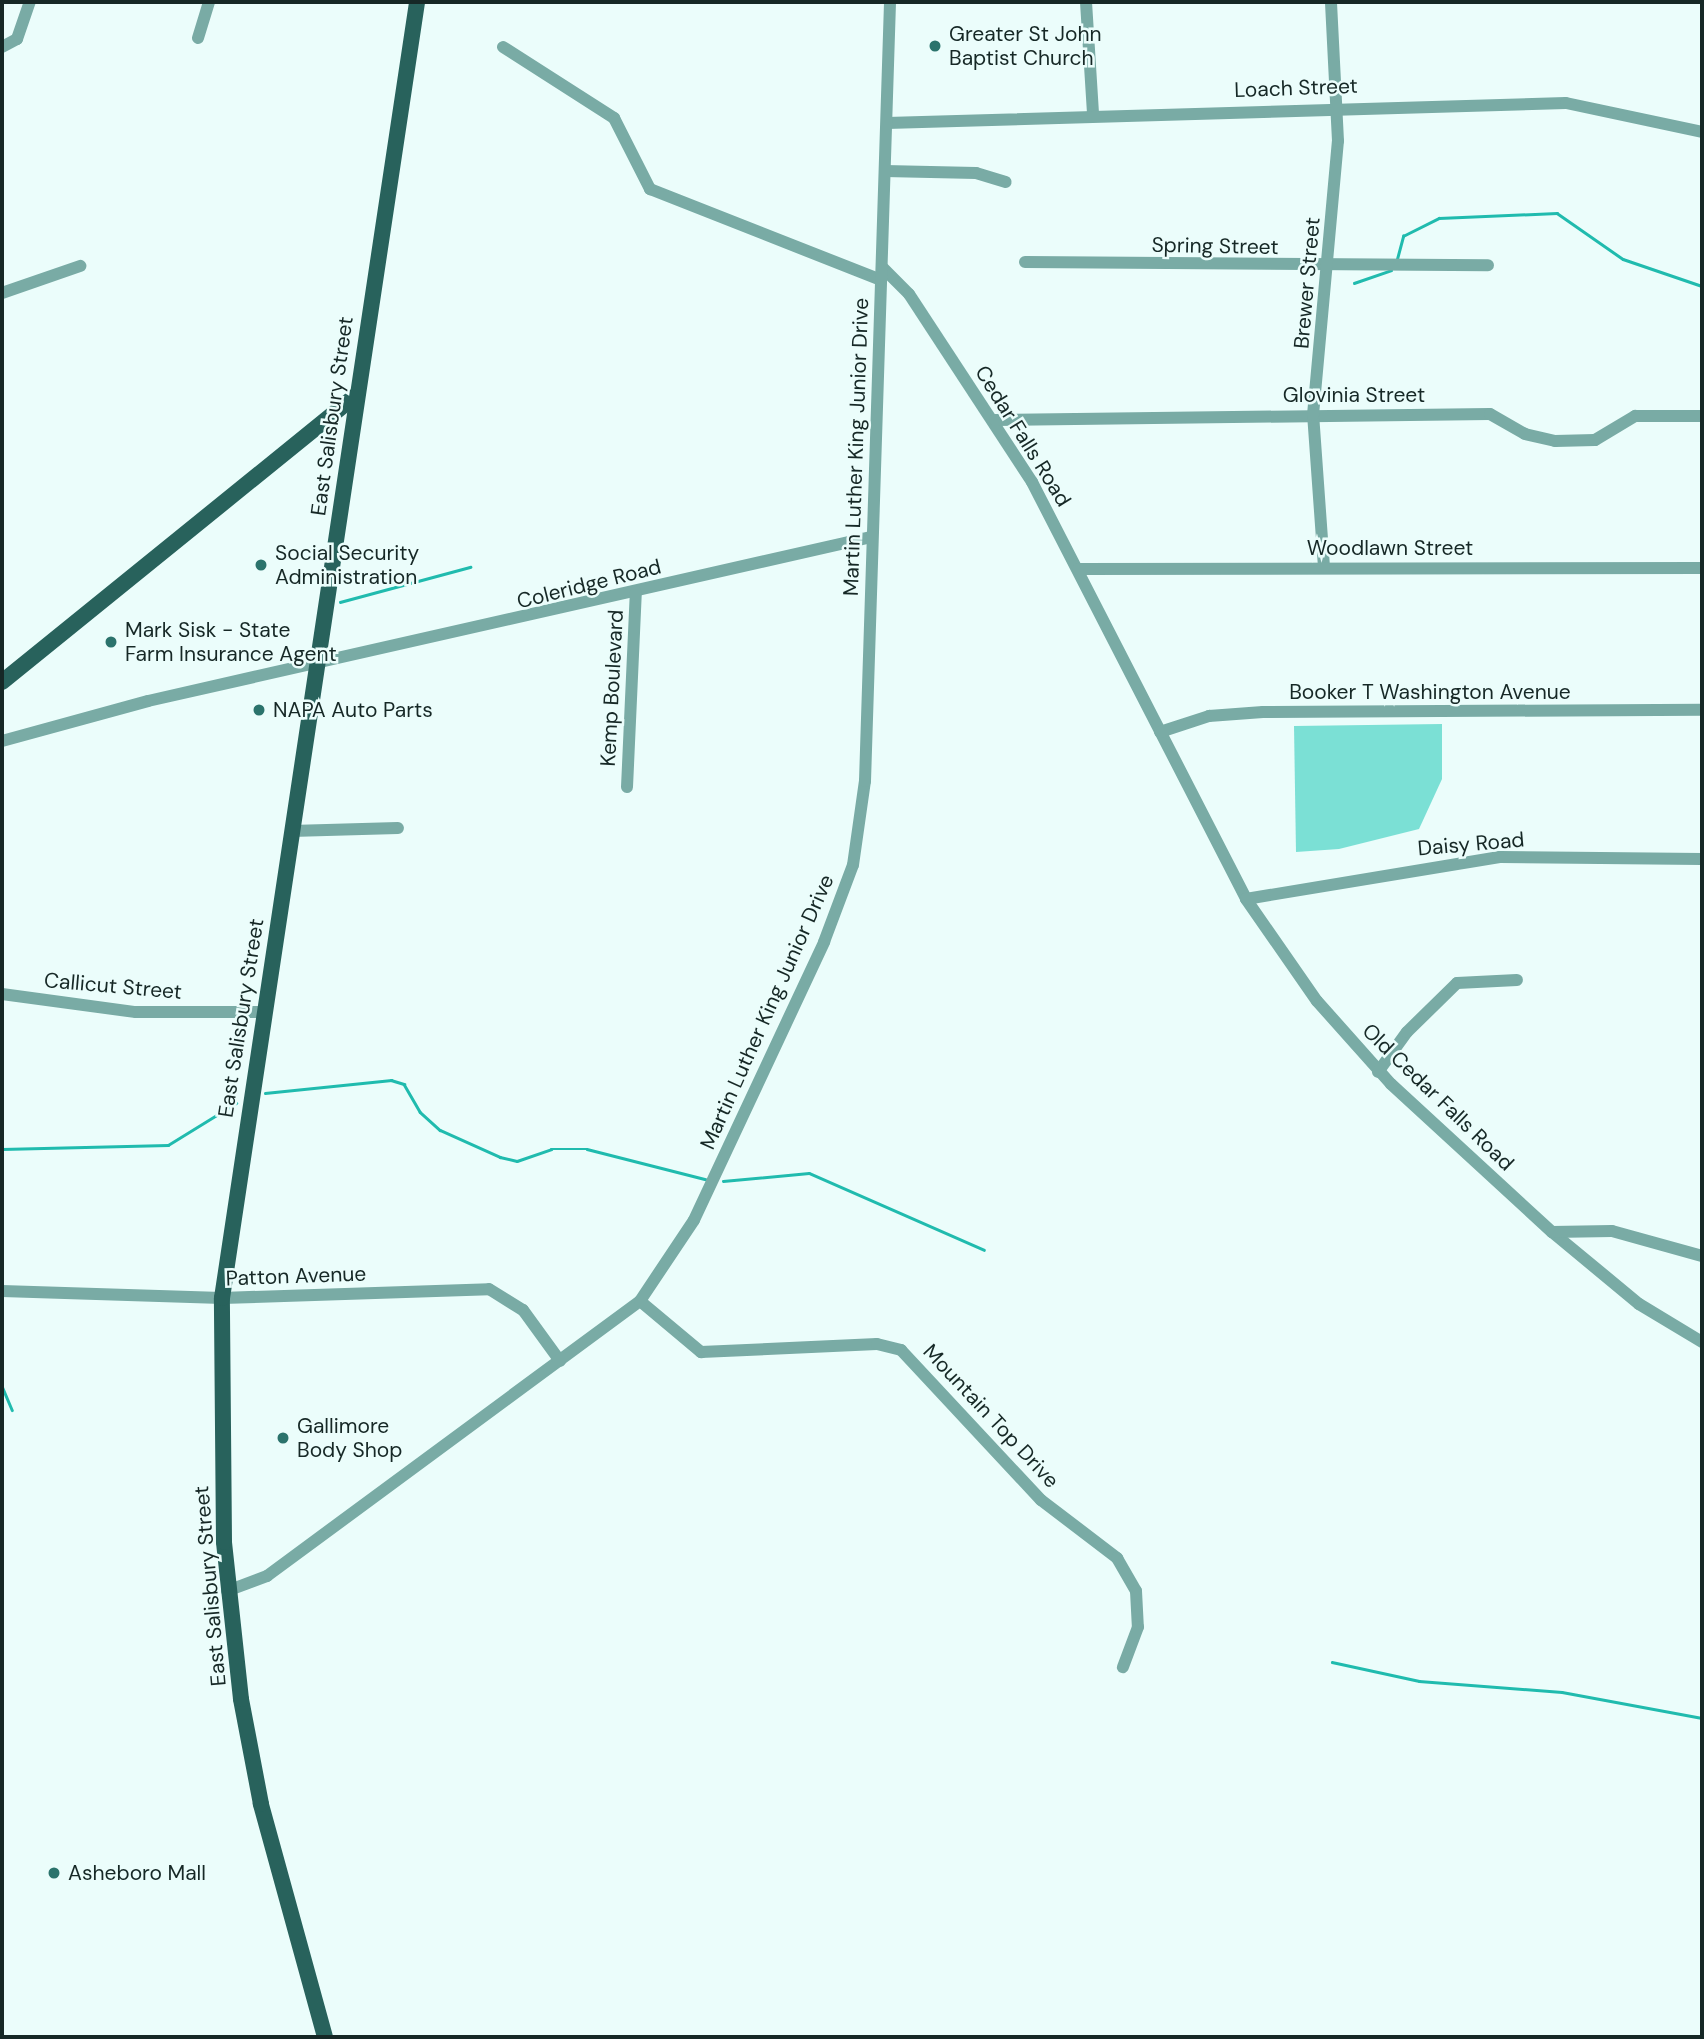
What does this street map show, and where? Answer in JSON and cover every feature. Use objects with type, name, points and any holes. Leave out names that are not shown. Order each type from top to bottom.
[{"type":"main road","name":"East Salisbury Street","points":[[325,2037],[261,1804],[227,1591],[218,1405],[222,1298],[262,1012],[317,668],[355,396],[416,2]]},
{"type":"main road","points":[[2,682],[355,396]]},
{"type":"street","points":[[6,46],[30,2]]},
{"type":"street","points":[[198,38],[209,2]]},
{"type":"street","name":"Martin Luther King Junior Drive","points":[[227,1591],[267,1576],[640,1301],[694,1220],[847,885],[865,781],[890,2]]},
{"type":"street","points":[[1086,2],[1093,114]]},
{"type":"street","name":"Brewer Street","points":[[1324,567],[1313,415],[1339,105],[1331,2]]},
{"type":"street","points":[[503,47],[614,118],[650,190],[882,273]]},
{"type":"street","name":"Loach Street","points":[[887,123],[1339,105],[1577,103],[1702,132]]},
{"type":"street","points":[[885,171],[976,173],[1006,182]]},
{"type":"street","name":"Spring Street","points":[[1025,262],[1326,268],[1488,265]]},
{"type":"street","points":[[2,293],[80,266]]},
{"type":"street","name":"Cedar Falls Road","points":[[882,273],[909,294],[995,421],[1078,569],[1112,638]]},
{"type":"street","name":"Glovinia Street","points":[[995,421],[1490,414],[1525,434],[1555,441],[1595,439],[1636,416],[1702,416]]},
{"type":"street","name":"Coleridge Road","points":[[2,741],[148,701],[317,668],[871,537]]},
{"type":"street","name":"Woodlawn Street","points":[[1078,569],[1702,568]]},
{"type":"street","name":"Kemp Boulevard","points":[[627,787],[636,592]]},
{"type":"street","name":"Old Cedar Falls Road","points":[[1112,638],[1246,900],[1317,1001],[1378,1072],[1552,1232],[1639,1304],[1702,1342]]},
{"type":"street","name":"Booker T Washington Avenue","points":[[1160,732],[1209,716],[1263,712],[1702,710]]},
{"type":"street","points":[[292,831],[398,828]]},
{"type":"street","name":"Daisy Road","points":[[1246,900],[1500,857],[1702,859]]},
{"type":"street","points":[[1378,1072],[1457,983],[1517,980]]},
{"type":"street","name":"Callicut Street","points":[[2,994],[136,1012],[262,1012]]},
{"type":"street","points":[[1552,1232],[1612,1231],[1702,1256]]},
{"type":"street","name":"Patton Avenue","points":[[2,1291],[222,1298],[489,1289],[523,1310],[561,1361]]},
{"type":"street","name":"Mountain Top Drive","points":[[640,1301],[701,1352],[877,1343],[901,1350],[1041,1500],[1117,1558],[1136,1591],[1138,1627],[1124,1667]]},
{"type":"shaded area","points":[[1442,724],[1442,779],[1419,829],[1339,849],[1296,852],[1294,726]]},
{"type":"waterway","points":[[1397,259],[1403,236],[1439,218],[1557,213],[1623,259],[1702,286]]},
{"type":"waterway","points":[[1354,283],[1391,270]]},
{"type":"waterway","points":[[340,602],[470,567]]},
{"type":"waterway","points":[[265,1093],[391,1080],[404,1084],[420,1112],[440,1130],[500,1157],[517,1161],[551,1149],[587,1149],[705,1179]]},
{"type":"waterway","points":[[2,1149],[168,1145],[236,1103]]},
{"type":"waterway","points":[[723,1181],[809,1173],[984,1250]]},
{"type":"waterway","points":[[2,1386],[12,1410]]},
{"type":"waterway","points":[[1332,1662],[1419,1681],[1562,1692],[1702,1718]]},
{"type":"place","name":"Greater St John Baptist Church","points":[[935,46]]},
{"type":"place","name":"Social Security Administration","points":[[261,565]]},
{"type":"place","name":"Mark Sisk - State Farm Insurance Agent","points":[[111,642]]},
{"type":"place","name":"NAPA Auto Parts","points":[[259,710]]},
{"type":"place","name":"Gallimore Body Shop","points":[[283,1438]]},
{"type":"place","name":"Asheboro Mall","points":[[54,1873]]}]
